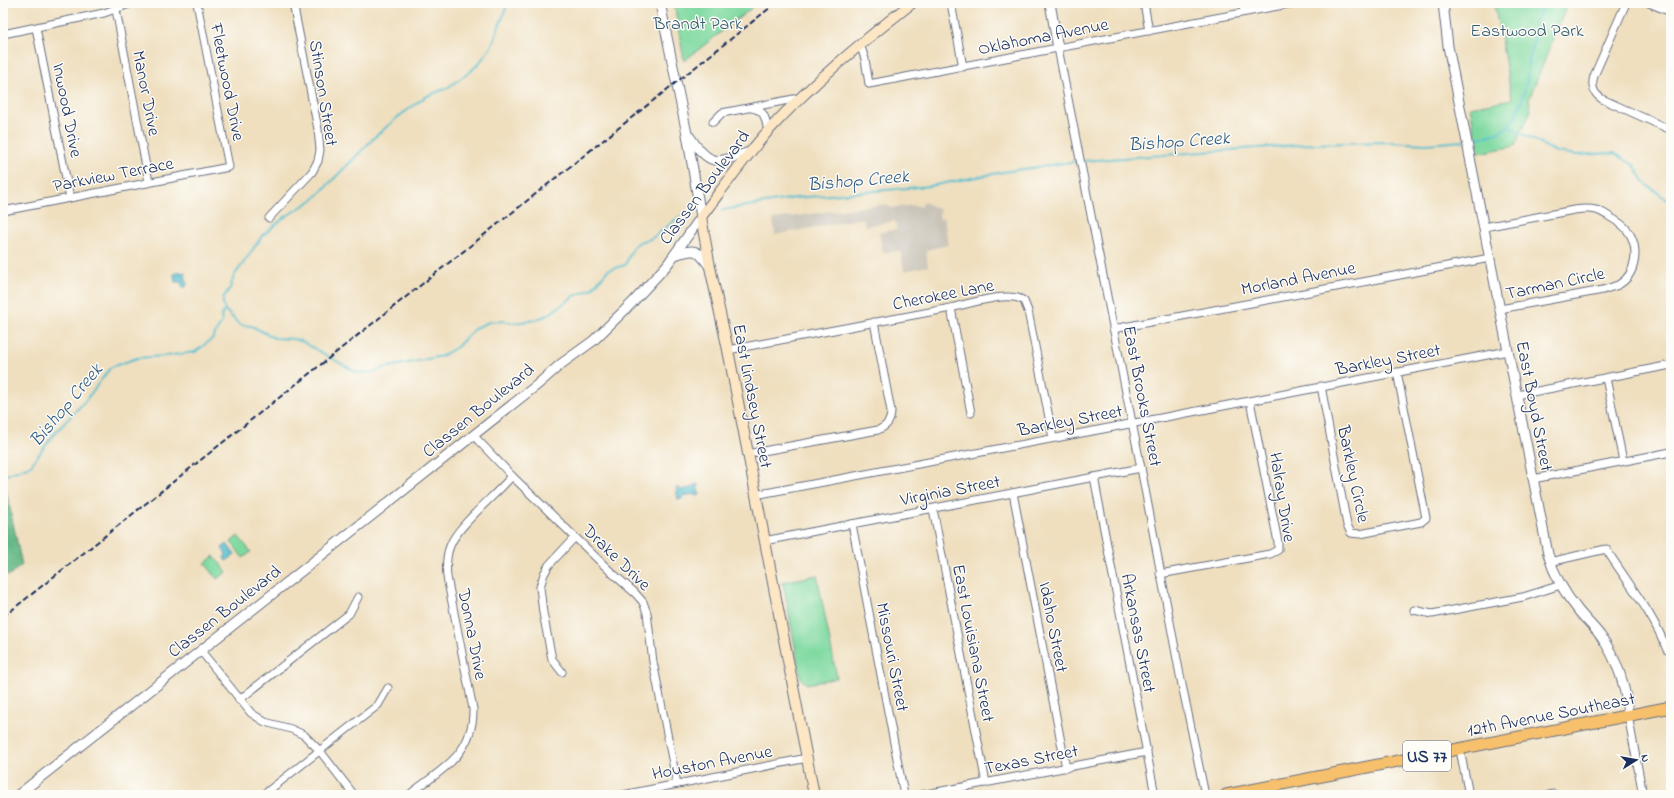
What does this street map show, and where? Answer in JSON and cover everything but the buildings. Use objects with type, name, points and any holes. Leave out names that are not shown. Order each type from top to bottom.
[{"type":"main road","name":"Classen Boulevard","points":[[701,217],[750,152],[800,98],[860,44],[912,3]]},
{"type":"main road","name":"East Lindsey Street","points":[[701,217],[814,795]]},
{"type":"main road","name":"12th Avenue Southeast","points":[[1226,795],[1460,750],[1671,707]]},
{"type":"street","points":[[3,34],[116,10],[132,3]]},
{"type":"street","name":"Fleetwood Drive","points":[[197,3],[229,167]]},
{"type":"street","name":"Stinson Street","points":[[269,218],[312,172],[318,161],[320,150],[316,121],[293,3]]},
{"type":"street","name":"East Lindsey Street","points":[[660,3],[687,134],[701,217]]},
{"type":"street","points":[[951,3],[963,67]]},
{"type":"street","name":"East Brooks Street","points":[[1050,3],[1141,468],[1160,574],[1205,795]]},
{"type":"street","points":[[1144,3],[1149,31]]},
{"type":"street","points":[[1243,3],[1244,12]]},
{"type":"street","name":"Oklahoma Avenue","points":[[860,44],[865,59],[870,84],[1294,3]]},
{"type":"street","name":"East Boyd Street","points":[[1443,3],[1448,46],[1464,130],[1550,562],[1560,585],[1572,603],[1600,636],[1614,657],[1621,675],[1627,701],[1628,715],[1643,795]]},
{"type":"street","points":[[1626,3],[1592,82],[1594,90],[1598,96],[1671,130]]},
{"type":"street","points":[[1649,3],[1671,12]]},
{"type":"street","name":"Manor Drive","points":[[116,10],[149,182]]},
{"type":"street","name":"Inwood Drive","points":[[36,28],[70,198]]},
{"type":"street","points":[[713,122],[722,113],[800,98]]},
{"type":"street","points":[[749,108],[762,111],[768,131]]},
{"type":"street","points":[[687,134],[704,156],[714,160],[724,161],[750,152]]},
{"type":"street","name":"Parkview Terrace","points":[[3,211],[229,167]]},
{"type":"street","name":"Tarman Circle","points":[[1484,227],[1574,210],[1589,209],[1602,212],[1622,225],[1628,230],[1635,245],[1633,267],[1627,278],[1618,284],[1603,290],[1500,309]]},
{"type":"street","name":"Classen Boulevard","points":[[18,795],[537,385],[561,364],[593,341],[650,284],[675,255],[701,217]]},
{"type":"street","points":[[675,255],[689,250],[695,250],[710,267]]},
{"type":"street","name":"Morland Avenue","points":[[1113,329],[1490,258]]},
{"type":"street","name":"Cherokee Lane","points":[[728,350],[1015,296],[1024,301],[1028,312],[1053,438]]},
{"type":"street","points":[[951,308],[971,413]]},
{"type":"street","points":[[747,454],[878,430],[887,425],[891,411],[874,322]]},
{"type":"street","name":"Barkley Street","points":[[755,495],[1508,351]]},
{"type":"street","points":[[1517,395],[1671,365]]},
{"type":"street","name":"Barkley Circle","points":[[1321,386],[1348,530],[1351,534],[1360,534],[1421,522],[1426,518],[1397,372]]},
{"type":"street","points":[[1606,378],[1623,461]]},
{"type":"street","name":"Halray Drive","points":[[1160,574],[1270,554],[1278,550],[1278,542],[1250,401]]},
{"type":"street","name":"Drake Drive","points":[[473,435],[512,476],[635,592],[643,602],[647,613],[652,662],[676,784]]},
{"type":"street","points":[[1533,479],[1671,452]]},
{"type":"street","name":"Virginia Street","points":[[764,541],[1141,468]]},
{"type":"street","name":"Donna Drive","points":[[409,795],[457,756],[467,742],[471,731],[473,709],[447,577],[447,556],[450,545],[458,533],[512,476]]},
{"type":"street","name":"Arkansas Street","points":[[1094,477],[1155,795]]},
{"type":"street","name":"Idaho Street","points":[[1013,493],[1066,768]]},
{"type":"street","name":"East Louisiana Street","points":[[932,509],[986,783]]},
{"type":"street","name":"Missouri Street","points":[[852,524],[904,795]]},
{"type":"street","points":[[562,672],[552,659],[541,605],[540,587],[544,574],[549,565],[575,537]]},
{"type":"street","points":[[1550,562],[1606,549],[1652,618],[1667,650],[1671,649]]},
{"type":"street","points":[[1414,610],[1432,614],[1523,597],[1560,585]]},
{"type":"street","points":[[239,700],[349,614],[358,597]]},
{"type":"street","points":[[201,651],[246,709],[259,720],[301,732],[320,751],[354,795]]},
{"type":"street","points":[[263,795],[378,705],[388,688]]},
{"type":"street","points":[[1460,750],[1469,795]]},
{"type":"street","name":"Texas Street","points":[[921,795],[1147,752]]},
{"type":"street","name":"Houston Avenue","points":[[623,795],[807,758]]},
{"type":"shaded area","points":[[924,202],[940,210],[940,219],[944,218],[948,245],[926,250],[928,266],[904,271],[900,251],[883,253],[879,233],[897,229],[895,221],[865,226],[863,218],[775,235],[773,219],[886,204],[891,208],[915,205],[921,207]]},
{"type":"green space","name":"Brandt Park","points":[[674,3],[758,3],[684,61]]},
{"type":"green space","name":"Eastwood Park","points":[[1494,3],[1568,3],[1529,99],[1531,110],[1515,146],[1479,153],[1470,107],[1512,99]]},
{"type":"green space","points":[[3,476],[22,565],[8,576],[3,571]]},
{"type":"green space","points":[[238,536],[251,552],[243,558],[231,542]]},
{"type":"green space","points":[[214,556],[227,572],[217,579],[205,563]]},
{"type":"green space","points":[[817,575],[837,678],[807,684],[801,679],[783,582]]},
{"type":"water","points":[[180,271],[181,273],[185,272],[187,285],[184,288],[181,282],[175,282],[174,274]]},
{"type":"water","points":[[698,484],[700,495],[696,496],[695,494],[682,496],[682,499],[678,500],[676,488],[679,487],[680,490],[694,487],[694,485]]},
{"type":"water","points":[[227,544],[235,555],[226,561],[224,558],[226,554],[222,548]]},
{"type":"waterway","points":[[225,310],[223,298],[230,288],[234,276],[263,235],[285,217],[314,199],[376,136],[398,117],[425,97],[447,88],[470,72],[480,62],[491,47],[508,3]]},
{"type":"waterway","name":"Bishop Creek","points":[[1469,140],[1503,130],[1515,116],[1526,86],[1530,53],[1534,42],[1534,27],[1544,3]]},
{"type":"waterway","points":[[1508,126],[1556,152],[1576,155],[1614,153],[1634,165],[1645,183],[1671,203]]},
{"type":"waterway","name":"Bishop Creek","points":[[1083,161],[1311,144],[1388,142],[1426,144],[1463,141]]},
{"type":"waterway","name":"Bishop Creek","points":[[722,210],[796,198],[930,186],[1003,172],[1078,161]]},
{"type":"waterway","name":"Bishop Creek","points":[[225,310],[240,325],[252,326],[274,338],[301,341],[356,372],[374,372],[384,368],[442,356],[457,347],[475,328],[489,322],[503,321],[514,323],[535,320],[548,315],[574,296],[592,289],[608,270],[625,265],[636,245],[641,241],[654,237],[681,216]]},
{"type":"waterway","name":"Bishop Creek","points":[[3,476],[30,466],[55,433],[86,400],[111,367],[137,358],[195,352],[212,339],[222,322],[221,316],[225,310]]},
{"type":"railway","points":[[3,617],[776,3]]}]
